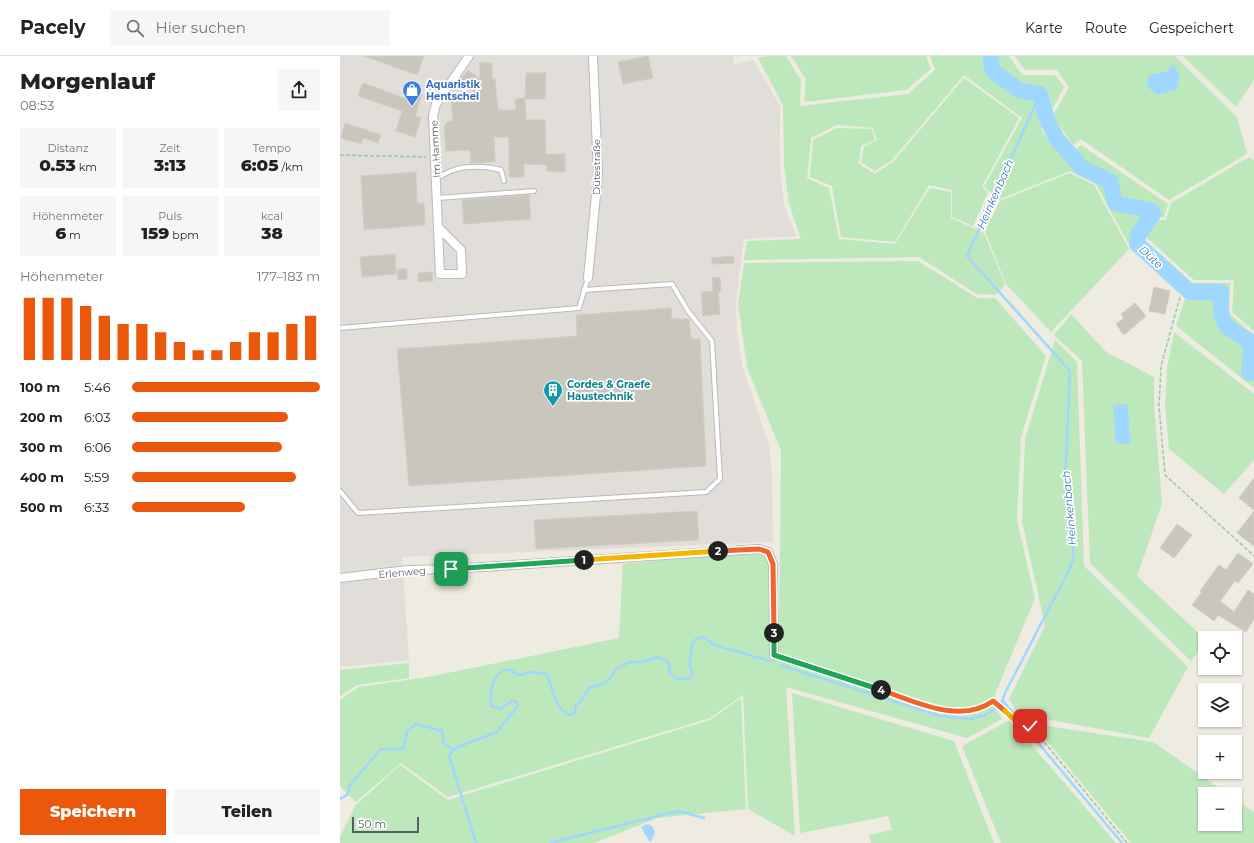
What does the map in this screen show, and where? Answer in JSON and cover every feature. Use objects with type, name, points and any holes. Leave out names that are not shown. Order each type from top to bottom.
[{"type":"street","name":"Im Hamme","points":[[439,228],[461,250],[462,274],[440,274],[438,198],[433,116],[436,104],[469,56]]},
{"type":"street","name":"Dütestraße","points":[[588,278],[598,174],[593,56]]},
{"type":"street","name":"Erlenweg","points":[[340,578],[408,570],[451,569],[759,549],[768,552],[773,564],[774,655]]},
{"type":"lane","points":[[437,177],[466,167],[494,168],[501,170],[504,181]]},
{"type":"lane","points":[[438,198],[534,191]]},
{"type":"lane","points":[[340,328],[579,308],[588,278]]},
{"type":"lane","points":[[340,492],[358,513],[706,492],[720,479],[712,341],[688,311],[672,284],[584,290]]},
{"type":"path","points":[[340,155],[436,157]]},
{"type":"path","points":[[1180,297],[1161,366],[1159,406],[1165,475],[1254,556]]},
{"type":"path","points":[[774,655],[939,710],[949,712],[974,709],[995,702],[1025,730],[1029,726],[1127,843]]},
{"type":"shaded area","points":[[340,56],[733,56],[734,65],[753,60],[780,106],[780,168],[784,205],[796,236],[744,239],[736,302],[737,334],[743,368],[769,445],[772,474],[773,542],[402,557],[409,660],[340,667]]},
{"type":"green space","points":[[768,56],[786,56],[801,80],[800,106],[908,94],[935,70],[930,56],[1009,56],[1022,75],[1055,75],[1064,87],[1041,130],[1065,159],[1081,145],[1168,204],[1164,217],[1145,217],[1135,231],[1192,283],[1230,283],[1229,313],[1254,336],[1254,388],[1176,326],[1185,298],[1132,250],[1096,184],[1070,171],[1000,199],[984,187],[1022,118],[964,75],[892,160],[875,171],[861,162],[864,147],[877,140],[873,128],[837,125],[811,138],[807,178],[829,188],[839,239],[895,244],[930,188],[951,192],[951,218],[984,233],[1005,284],[996,295],[977,294],[919,257],[744,260],[747,241],[801,239],[789,204],[784,166],[783,105],[758,58]]},
{"type":"green space","points":[[791,56],[926,56],[931,69],[906,90],[804,102],[806,79]]},
{"type":"green space","points":[[1015,56],[1175,56],[1237,117],[1247,154],[1169,200],[1081,139],[1073,145],[1053,116],[1069,87],[1057,70],[1025,70]]},
{"type":"green space","points":[[1183,56],[1254,56],[1254,80],[1236,107]]},
{"type":"green space","points":[[964,78],[1019,118],[982,187],[988,192],[973,226],[952,217],[952,190],[929,185],[895,242],[841,237],[832,186],[810,177],[813,140],[837,128],[872,129],[875,140],[861,146],[859,164],[875,174],[893,162]]},
{"type":"green space","points":[[1249,157],[1254,160],[1254,331],[1232,312],[1234,280],[1194,280],[1144,235],[1155,220],[1166,220],[1171,203]]},
{"type":"green space","points":[[1070,173],[1094,185],[1129,249],[1051,332],[1006,284],[985,231],[1000,201]]},
{"type":"green space","points":[[918,261],[977,298],[995,298],[1046,356],[1021,437],[1017,520],[1035,598],[994,697],[981,704],[966,708],[952,709],[937,707],[779,653],[781,451],[747,367],[738,304],[744,263]]},
{"type":"green space","points":[[1071,314],[1106,352],[1154,377],[1154,404],[1162,504],[1137,576],[1198,633],[1198,652],[1191,661],[1090,563],[1082,361],[1054,335]]},
{"type":"green space","points":[[1174,332],[1254,394],[1254,460],[1224,494],[1169,449],[1165,406],[1167,368]]},
{"type":"green space","points":[[1055,340],[1077,362],[1084,566],[1188,667],[1149,738],[1018,714],[1009,699],[1045,626],[1022,521],[1025,439]]},
{"type":"green space","points":[[759,551],[766,556],[769,565],[771,656],[939,712],[953,713],[974,711],[993,704],[1002,719],[967,738],[786,687],[795,836],[748,809],[743,695],[710,718],[448,797],[401,763],[356,802],[340,786],[340,700],[359,687],[428,677],[619,638],[623,564]]},
{"type":"green space","points":[[409,663],[409,678],[357,685],[340,696],[340,670]]},
{"type":"green space","points":[[792,693],[954,741],[994,843],[871,843],[869,835],[892,830],[888,816],[800,833]]},
{"type":"green space","points":[[741,698],[746,809],[657,818],[594,843],[340,843],[340,837],[356,805],[400,765],[448,800],[710,720]]},
{"type":"green space","points":[[1010,720],[1116,843],[1001,843],[962,746]]},
{"type":"green space","points":[[1033,724],[1153,742],[1198,773],[1198,779],[1206,779],[1218,787],[1198,787],[1198,831],[1242,831],[1242,804],[1254,812],[1254,843],[1131,843]]},
{"type":"water","points":[[1173,64],[1180,75],[1176,90],[1157,95],[1147,86],[1149,75],[1166,72]]},
{"type":"water","points":[[1127,404],[1131,444],[1116,443],[1113,405]]},
{"type":"water","points":[[648,824],[652,826],[655,832],[651,842],[641,827]]},
{"type":"building","points":[[364,56],[424,56],[417,75]]},
{"type":"building","points":[[648,56],[653,78],[623,84],[618,62]]},
{"type":"building","points":[[480,63],[492,63],[492,79],[495,79],[498,110],[516,110],[515,99],[525,98],[526,73],[546,73],[545,99],[525,99],[526,120],[545,120],[546,154],[565,154],[565,172],[547,171],[547,165],[524,164],[524,177],[509,177],[509,137],[494,137],[495,162],[471,163],[470,150],[446,151],[444,126],[448,121],[453,121],[451,98],[479,96],[459,81],[468,70],[480,79]]},
{"type":"building","points":[[363,83],[404,98],[407,90],[422,95],[415,116],[421,118],[415,137],[396,131],[402,111],[358,96]]},
{"type":"building","points":[[345,123],[381,135],[378,143],[363,138],[361,144],[341,138]]},
{"type":"building","points":[[416,172],[417,203],[424,203],[425,225],[364,230],[361,176]]},
{"type":"building","points":[[529,195],[531,219],[464,224],[462,200]]},
{"type":"building","points":[[395,254],[396,274],[362,277],[360,257]]},
{"type":"building","points":[[733,256],[734,263],[712,264],[712,258]]},
{"type":"building","points":[[397,269],[407,269],[407,279],[398,280]]},
{"type":"building","points":[[432,272],[433,281],[418,282],[418,273]]},
{"type":"building","points":[[720,277],[721,291],[718,292],[720,314],[703,316],[701,292],[713,291],[712,278]]},
{"type":"building","points":[[1154,287],[1170,291],[1165,314],[1149,311]]},
{"type":"building","points":[[1135,303],[1146,316],[1124,335],[1116,324],[1124,318],[1121,314]]},
{"type":"building","name":"Cordes & Graefe Haustechnik","points":[[671,308],[672,319],[689,319],[691,338],[700,339],[706,466],[409,486],[397,349],[577,336],[576,315]]},
{"type":"building","points":[[1254,478],[1254,510],[1239,498]]},
{"type":"building","points":[[697,511],[699,540],[536,549],[534,520]]},
{"type":"building","points":[[1254,511],[1254,546],[1237,533]]},
{"type":"building","points":[[1177,524],[1192,535],[1174,558],[1160,548]]},
{"type":"building","points":[[1238,553],[1253,564],[1238,583],[1235,581],[1220,601],[1234,612],[1248,590],[1254,594],[1254,619],[1246,632],[1218,615],[1214,621],[1192,605],[1202,592],[1200,591],[1219,565],[1226,570]]},
{"type":"waterway","name":"Düte","points":[[990,56],[993,71],[1019,90],[1040,94],[1047,120],[1057,139],[1082,168],[1110,181],[1115,203],[1152,211],[1153,214],[1138,235],[1137,244],[1190,292],[1221,292],[1221,311],[1224,322],[1232,330],[1248,340],[1251,351],[1249,373],[1254,372]]},
{"type":"waterway","name":"Heinkenbach","points":[[780,665],[940,716],[970,719],[985,715],[1001,705],[1005,693],[1070,568],[1073,560],[1073,546],[1065,483],[1070,371],[967,256],[1040,94]]},
{"type":"waterway","name":"Heinkenbach","points":[[340,799],[347,795],[350,785],[380,750],[403,749],[407,732],[416,724],[442,731],[444,744],[454,750],[458,747],[497,732],[517,707],[517,702],[512,701],[500,709],[491,706],[490,696],[492,686],[496,677],[503,670],[510,670],[519,675],[532,672],[547,674],[558,704],[561,709],[571,715],[575,712],[576,705],[580,702],[589,688],[603,684],[609,680],[616,669],[630,662],[643,662],[656,657],[666,660],[670,664],[669,673],[674,677],[682,679],[690,678],[693,673],[689,664],[692,643],[699,638],[704,637],[714,645],[770,661]]},
{"type":"waterway","points":[[1003,701],[1122,843]]},
{"type":"waterway","points":[[454,750],[449,756],[476,843]]},
{"type":"waterway","points":[[550,843],[678,811],[704,818]]},
{"type":"place","name":"Aquaristik Hentschel","points":[[412,107]]},
{"type":"place","name":"Cordes & Graefe Haustechnik","points":[[553,407]]},
{"type":"route","points":[[451,569],[759,549],[768,552],[773,564],[774,655],[939,710],[949,712],[974,709],[986,706],[993,701],[1025,730],[1030,726]]}]
